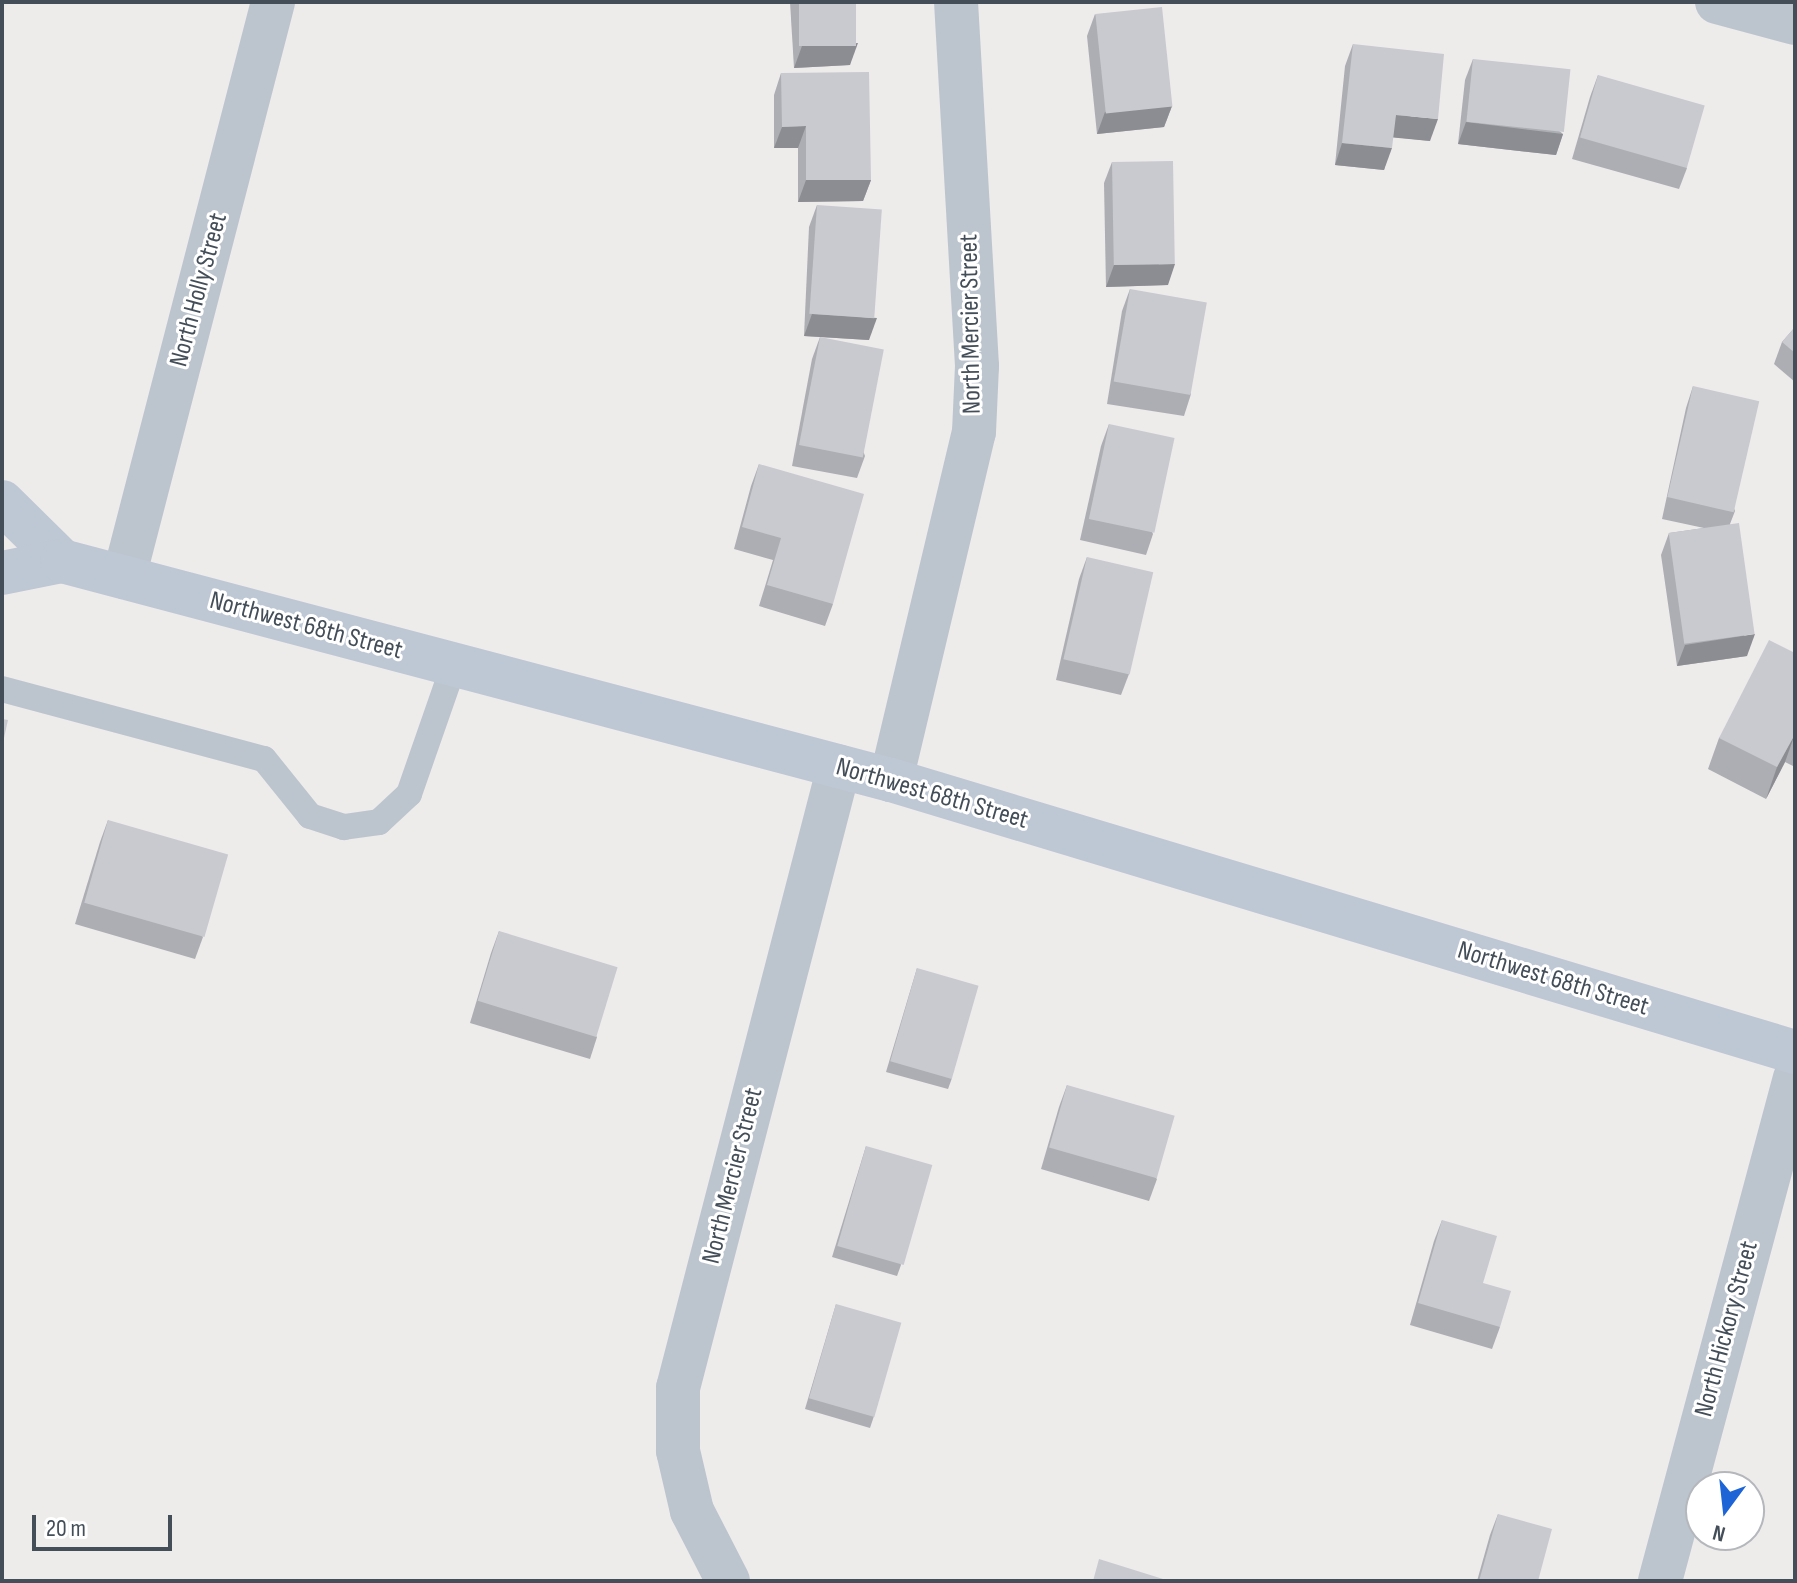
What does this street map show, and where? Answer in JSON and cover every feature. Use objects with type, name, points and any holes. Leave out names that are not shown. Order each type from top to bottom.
[{"type":"main road","points":[[2,502],[62,561]]},
{"type":"main road","name":"Northwest 68th Street","points":[[2,573],[62,561],[891,780],[1795,1052]]},
{"type":"street","name":"North Holly Street","points":[[124,577],[273,2]]},
{"type":"street","name":"North Mercier Street","points":[[891,780],[974,432],[977,366],[956,2]]},
{"type":"street","points":[[1717,2],[1795,23]]},
{"type":"street","name":"North Mercier Street","points":[[728,1581],[692,1511],[678,1451],[678,1388],[839,767]]},
{"type":"street","name":"North Hickory Street","points":[[1660,1581],[1795,1078]]},
{"type":"lane","points":[[2,689],[264,759],[310,816],[344,827],[379,822],[409,794],[454,665]]},
{"type":"building","points":[[799,2],[856,2],[856,46],[799,46]]},
{"type":"building","points":[[1162,7],[1172,106],[1106,113],[1095,14]]},
{"type":"building","points":[[1353,44],[1444,54],[1438,119],[1396,115],[1392,148],[1342,143]]},
{"type":"building","points":[[1473,59],[1570,69],[1564,132],[1466,122]]},
{"type":"building","points":[[869,72],[871,180],[806,180],[806,126],[782,127],[781,73]]},
{"type":"building","points":[[1598,75],[1705,106],[1687,168],[1580,137]]},
{"type":"building","points":[[1173,161],[1175,264],[1114,265],[1112,162]]},
{"type":"building","points":[[817,205],[882,210],[874,318],[809,314]]},
{"type":"building","points":[[1130,289],[1207,303],[1190,395],[1114,382]]},
{"type":"building","points":[[1795,327],[1795,353],[1782,342]]},
{"type":"building","points":[[820,337],[884,349],[863,457],[799,445]]},
{"type":"building","points":[[1693,386],[1759,401],[1734,512],[1667,497]]},
{"type":"building","points":[[1109,424],[1175,438],[1154,533],[1089,519]]},
{"type":"building","points":[[759,464],[864,494],[833,604],[767,585],[781,538],[742,527]]},
{"type":"building","points":[[1739,523],[1755,634],[1684,644],[1669,533]]},
{"type":"building","points":[[1087,557],[1153,572],[1130,675],[1063,659]]},
{"type":"building","points":[[1769,640],[1795,653],[1795,734],[1777,767],[1719,738]]},
{"type":"building","points":[[2,719],[8,720],[2,747]]},
{"type":"building","points":[[108,820],[228,854],[204,937],[84,903]]},
{"type":"building","points":[[499,931],[618,967],[596,1037],[478,1001]]},
{"type":"building","points":[[917,968],[979,986],[952,1079],[890,1061]]},
{"type":"building","points":[[1067,1085],[1175,1116],[1157,1178],[1049,1147]]},
{"type":"building","points":[[866,1146],[932,1165],[904,1265],[837,1246]]},
{"type":"building","points":[[1442,1220],[1497,1236],[1483,1283],[1511,1291],[1500,1327],[1418,1303]]},
{"type":"building","points":[[836,1304],[901,1323],[874,1417],[809,1398]]},
{"type":"building","points":[[1498,1514],[1552,1529],[1538,1581],[1479,1581]]},
{"type":"building","points":[[1099,1559],[1163,1579],[1093,1581]]}]
